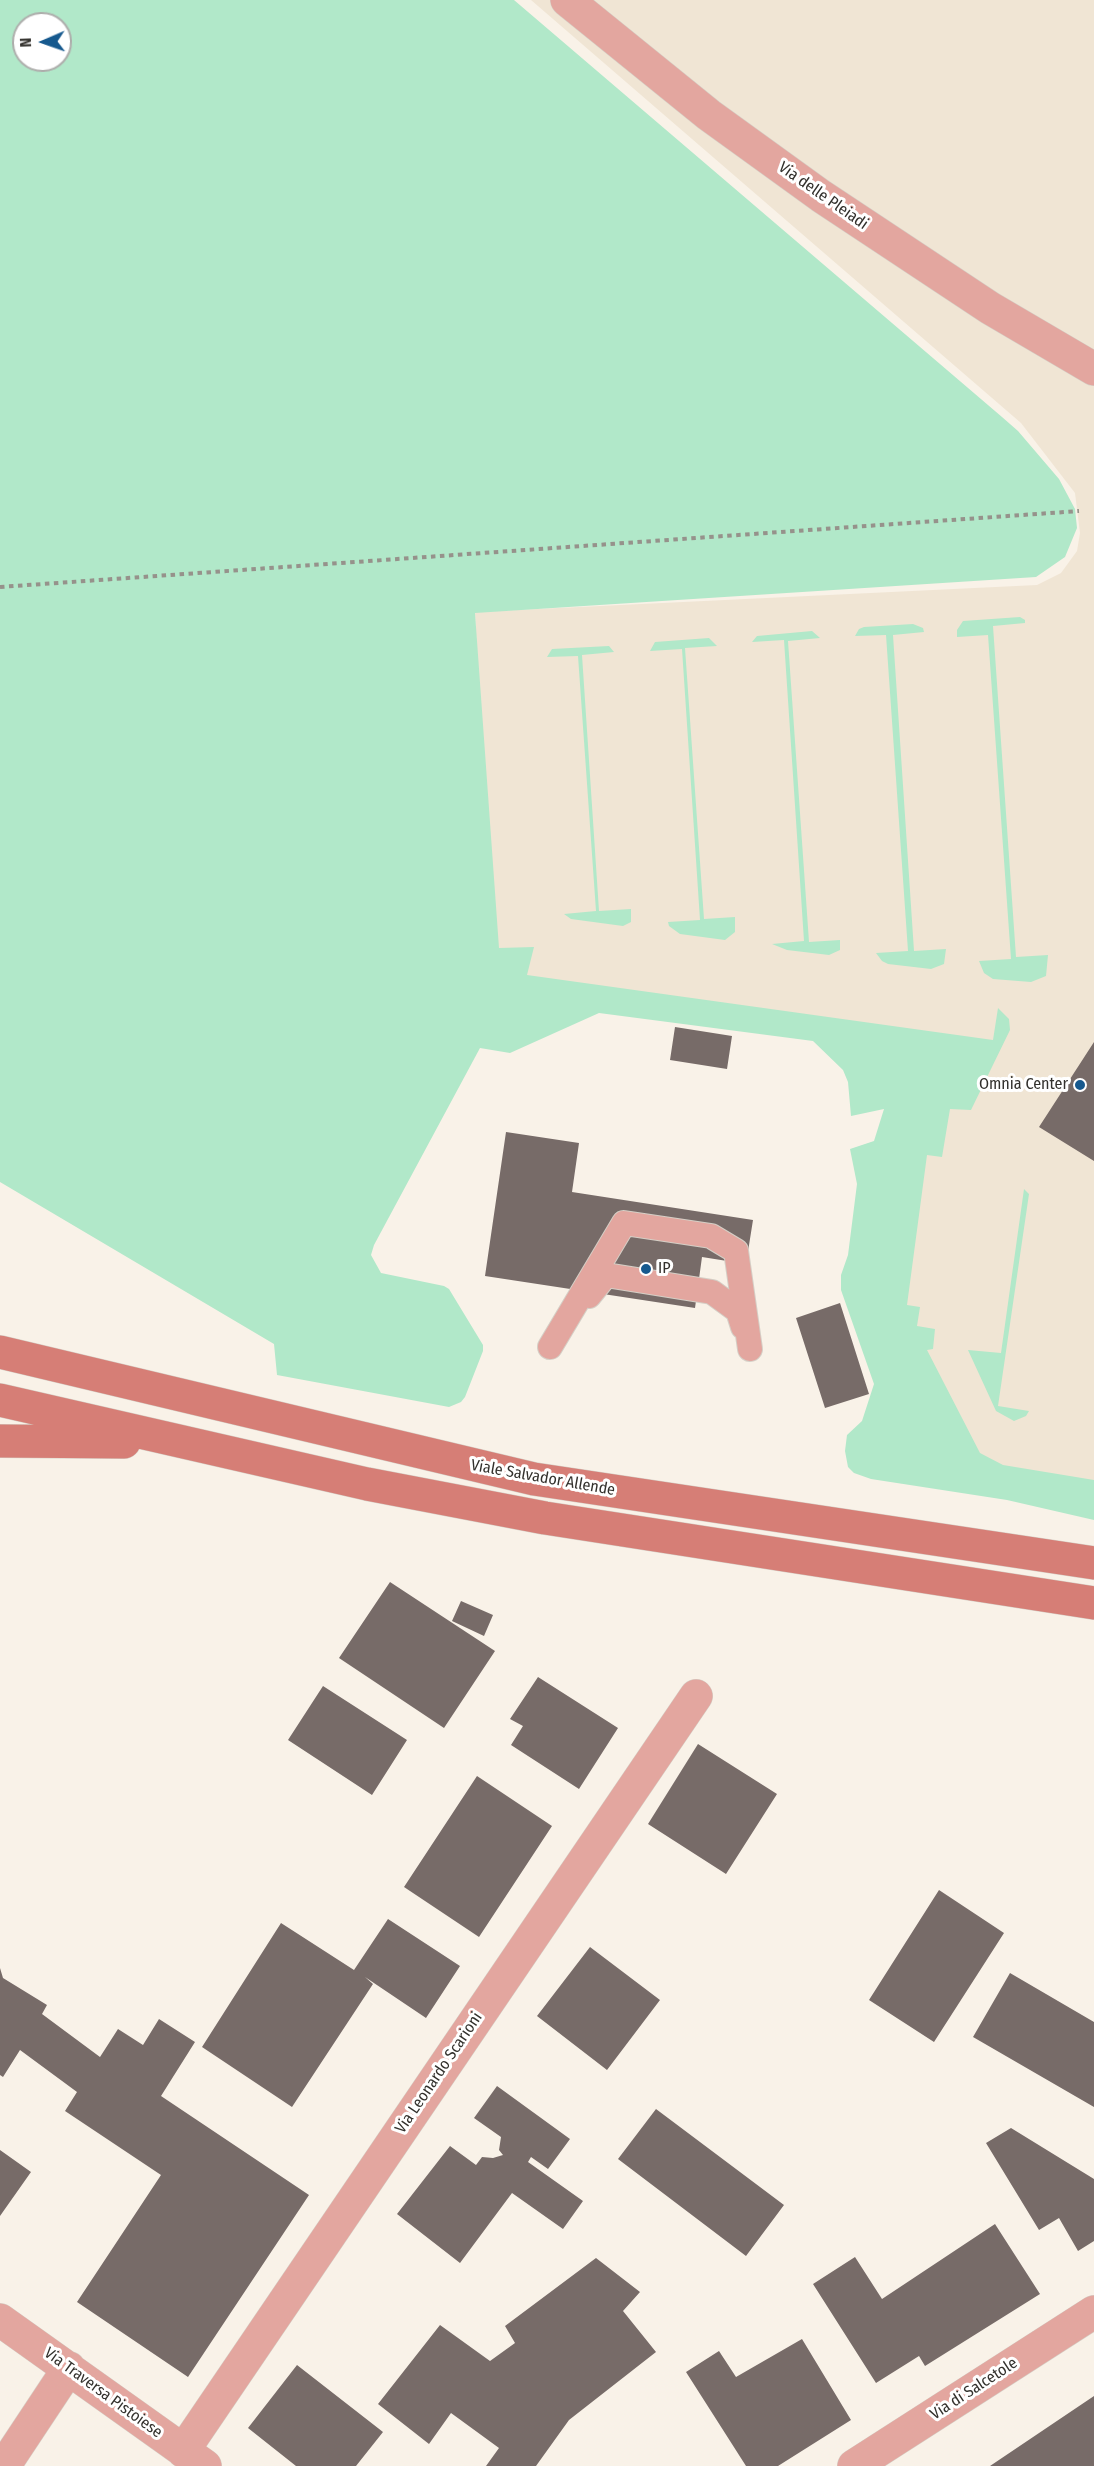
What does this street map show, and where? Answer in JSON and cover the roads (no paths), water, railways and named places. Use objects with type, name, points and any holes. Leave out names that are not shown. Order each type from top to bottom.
[{"type":"main road","name":"Viale Salvador Allende","points":[[0,1352],[534,1479],[1094,1563]]},
{"type":"main road","points":[[0,1400],[367,1484],[545,1518],[1094,1604]]},
{"type":"main road","points":[[0,1441],[180,1443]]},
{"type":"street","name":"Via delle Pleiadi","points":[[567,0],[709,115],[821,196],[990,308],[1094,369]]},
{"type":"street","name":"Via Leonardo Scarioni","points":[[194,2458],[696,1696]]},
{"type":"street","name":"Via di Salcetole","points":[[854,2466],[1094,2312]]},
{"type":"street","name":"Via Traversa Pistoiese","points":[[0,2320],[194,2458]]},
{"type":"street","points":[[4,2466],[69,2368]]},
{"type":"lane","points":[[624,1223],[711,1236],[735,1251],[750,1349],[738,1311],[712,1292],[606,1275],[550,1347],[624,1223]]},
{"type":"place","name":"Omnia Center","points":[[1080,1085]]},
{"type":"place","name":"IP","points":[[646,1269]]}]
